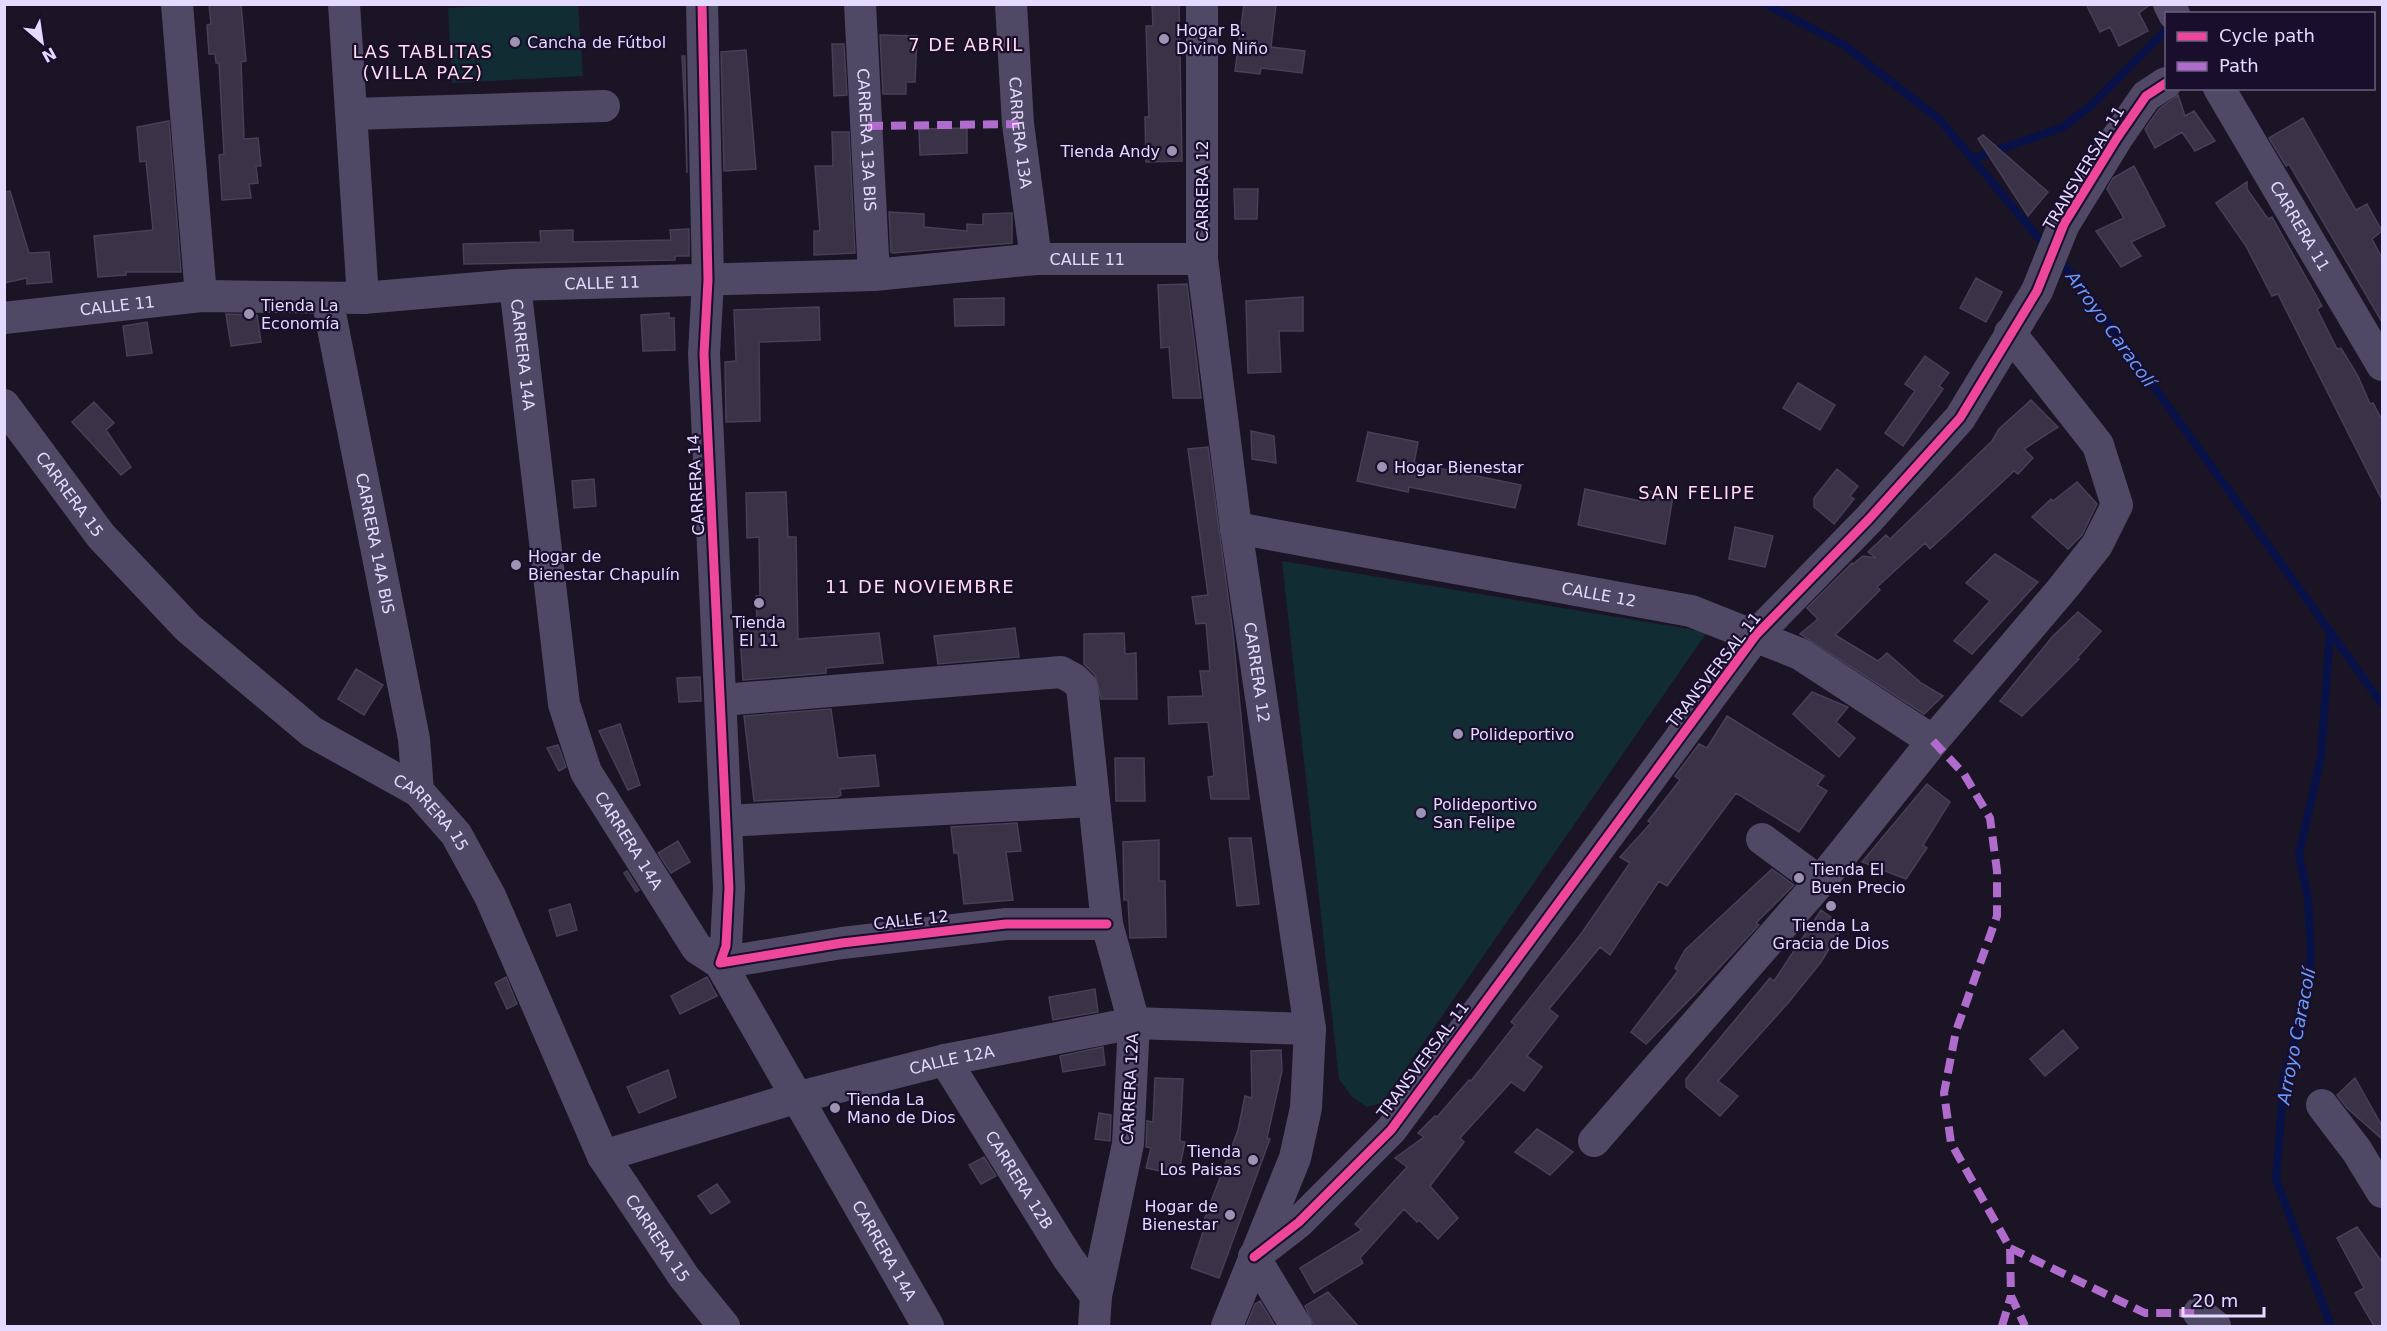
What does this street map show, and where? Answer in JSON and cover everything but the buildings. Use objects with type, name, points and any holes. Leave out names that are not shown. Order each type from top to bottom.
[{"type":"street","points":[[177,4],[201,296]]},
{"type":"street","points":[[344,4],[363,298]]},
{"type":"street","name":"CARRERA 14","points":[[702,4],[708,280],[704,354],[729,888],[726,946],[720,963]]},
{"type":"street","name":"CARRERA 13A BIS","points":[[860,4],[874,275]]},
{"type":"street","name":"CARRERA 13A","points":[[1011,4],[1018,124],[1036,260]]},
{"type":"street","name":"CARRERA 12","points":[[1202,4],[1202,259],[1236,528],[1310,1029],[1306,1108],[1295,1158],[1227,1326]]},
{"type":"street","name":"TRANSVERSAL 11","points":[[1254,1257],[1299,1222],[1391,1130],[1756,635],[1869,519],[1960,418],[2037,291],[2064,224],[2116,138],[2146,96],[2165,84]]},
{"type":"street","name":"CARRERA 11","points":[[2220,90],[2382,365]]},
{"type":"street","points":[[352,114],[604,106]]},
{"type":"street","name":"CALLE 11","points":[[4,318],[201,296],[363,298],[515,285],[874,275],[1036,260],[1202,259]]},
{"type":"street","name":"CARRERA 14A","points":[[515,285],[564,704],[586,772],[697,948],[720,963],[795,1098],[928,1326]]},
{"type":"street","name":"CARRERA 14A BIS","points":[[327,298],[414,739],[418,791]]},
{"type":"street","points":[[1594,1141],[1820,882],[1933,741],[2097,545],[2117,506],[2098,445],[2010,333]]},
{"type":"street","name":"CARRERA 15","points":[[4,405],[101,536],[188,628],[312,732],[418,791],[456,834],[490,896],[603,1156],[684,1277],[724,1326]]},
{"type":"street","name":"CALLE 12","points":[[1236,528],[1691,611],[1800,654],[1933,741]]},
{"type":"street","name":"CARRERA 12A","points":[[722,700],[1060,672],[1074,679],[1082,687],[1092,801],[1107,924],[1134,1023],[1128,1144],[1095,1311]]},
{"type":"street","points":[[727,821],[1092,801]]},
{"type":"street","points":[[1762,839],[1820,882]]},
{"type":"street","name":"CALLE 12","points":[[720,963],[842,943],[1006,924],[1107,924]]},
{"type":"street","name":"CALLE 12A","points":[[603,1156],[795,1098],[945,1060],[1134,1023],[1310,1029]]},
{"type":"street","name":"CARRERA 12B","points":[[945,1060],[1068,1258],[1095,1311]]},
{"type":"street","points":[[2322,1105],[2357,1151],[2382,1192]]},
{"type":"street","points":[[1295,1158],[1342,1180]]},
{"type":"street","points":[[1254,1257],[1296,1326]]},
{"type":"shaded area","name":"Cancha de Fútbol","points":[[528,4],[578,5],[583,76],[452,83],[448,8]]},
{"type":"shaded area","points":[[1282,561],[1707,632],[1382,1103],[1367,1107],[1352,1097],[1339,1079]]},
{"type":"waterway","name":"Arroyo Caracolí","points":[[1765,4],[1844,45],[1940,120],[2047,248]]},
{"type":"waterway","points":[[1972,159],[2063,127],[2092,105],[2165,31]]},
{"type":"waterway","name":"Arroyo Caracolí","points":[[2058,259],[2079,282],[2382,704]]},
{"type":"waterway","name":"Arroyo Caracolí","points":[[2330,631],[2321,757],[2299,854],[2308,899],[2311,955],[2305,1005],[2284,1077],[2276,1179],[2331,1326]]},
{"type":"marked path","points":[[868,126],[1018,124]]},
{"type":"marked path","points":[[1933,741],[1964,774],[1990,818],[1997,871],[1997,916],[1956,1031],[1944,1093],[1951,1143],[2010,1248],[2011,1296],[2025,1326]]},
{"type":"marked path","points":[[2010,1248],[2145,1313],[2199,1313]]},
{"type":"marked path","points":[[2002,1326],[2011,1296]]},
{"type":"cycle path","points":[[702,4],[708,280],[704,354],[729,888],[726,946],[720,963],[842,943],[1006,924],[1107,924]]},
{"type":"cycle path","points":[[1254,1257],[1299,1222],[1391,1130],[1756,635],[1869,519],[1960,418],[2037,291],[2064,224],[2146,96],[2165,84]]},
{"type":"place","name":"Hogar B. Divino Niño","points":[[1164,39]]},
{"type":"place","name":"Cancha de Fútbol","points":[[515,42]]},
{"type":"place","name":"Tienda Andy","points":[[1172,151]]},
{"type":"place","name":"Tienda La Economía","points":[[249,314]]},
{"type":"place","name":"Hogar Bienestar","points":[[1382,467]]},
{"type":"place","name":"Hogar de Bienestar Chapulín","points":[[516,565]]},
{"type":"place","name":"Tienda El 11","points":[[759,603]]},
{"type":"place","name":"Polideportivo","points":[[1458,734]]},
{"type":"place","name":"Polideportivo San Felipe","points":[[1421,813]]},
{"type":"place","name":"Tienda El Buen Precio","points":[[1799,878]]},
{"type":"place","name":"Tienda La Gracia de Dios","points":[[1831,906]]},
{"type":"place","name":"Tienda La Mano de Dios","points":[[835,1108]]},
{"type":"place","name":"Tienda Los Paisas","points":[[1253,1160]]},
{"type":"place","name":"Hogar de Bienestar","points":[[1230,1215]]},
{"type":"district","name":"7 DE ABRIL","points":[[966,44]]},
{"type":"district","name":"LAS TABLITAS (VILLA PAZ)","points":[[423,61]]},
{"type":"district","name":"SAN FELIPE","points":[[1697,492]]},
{"type":"district","name":"11 DE NOVIEMBRE","points":[[920,586]]}]
